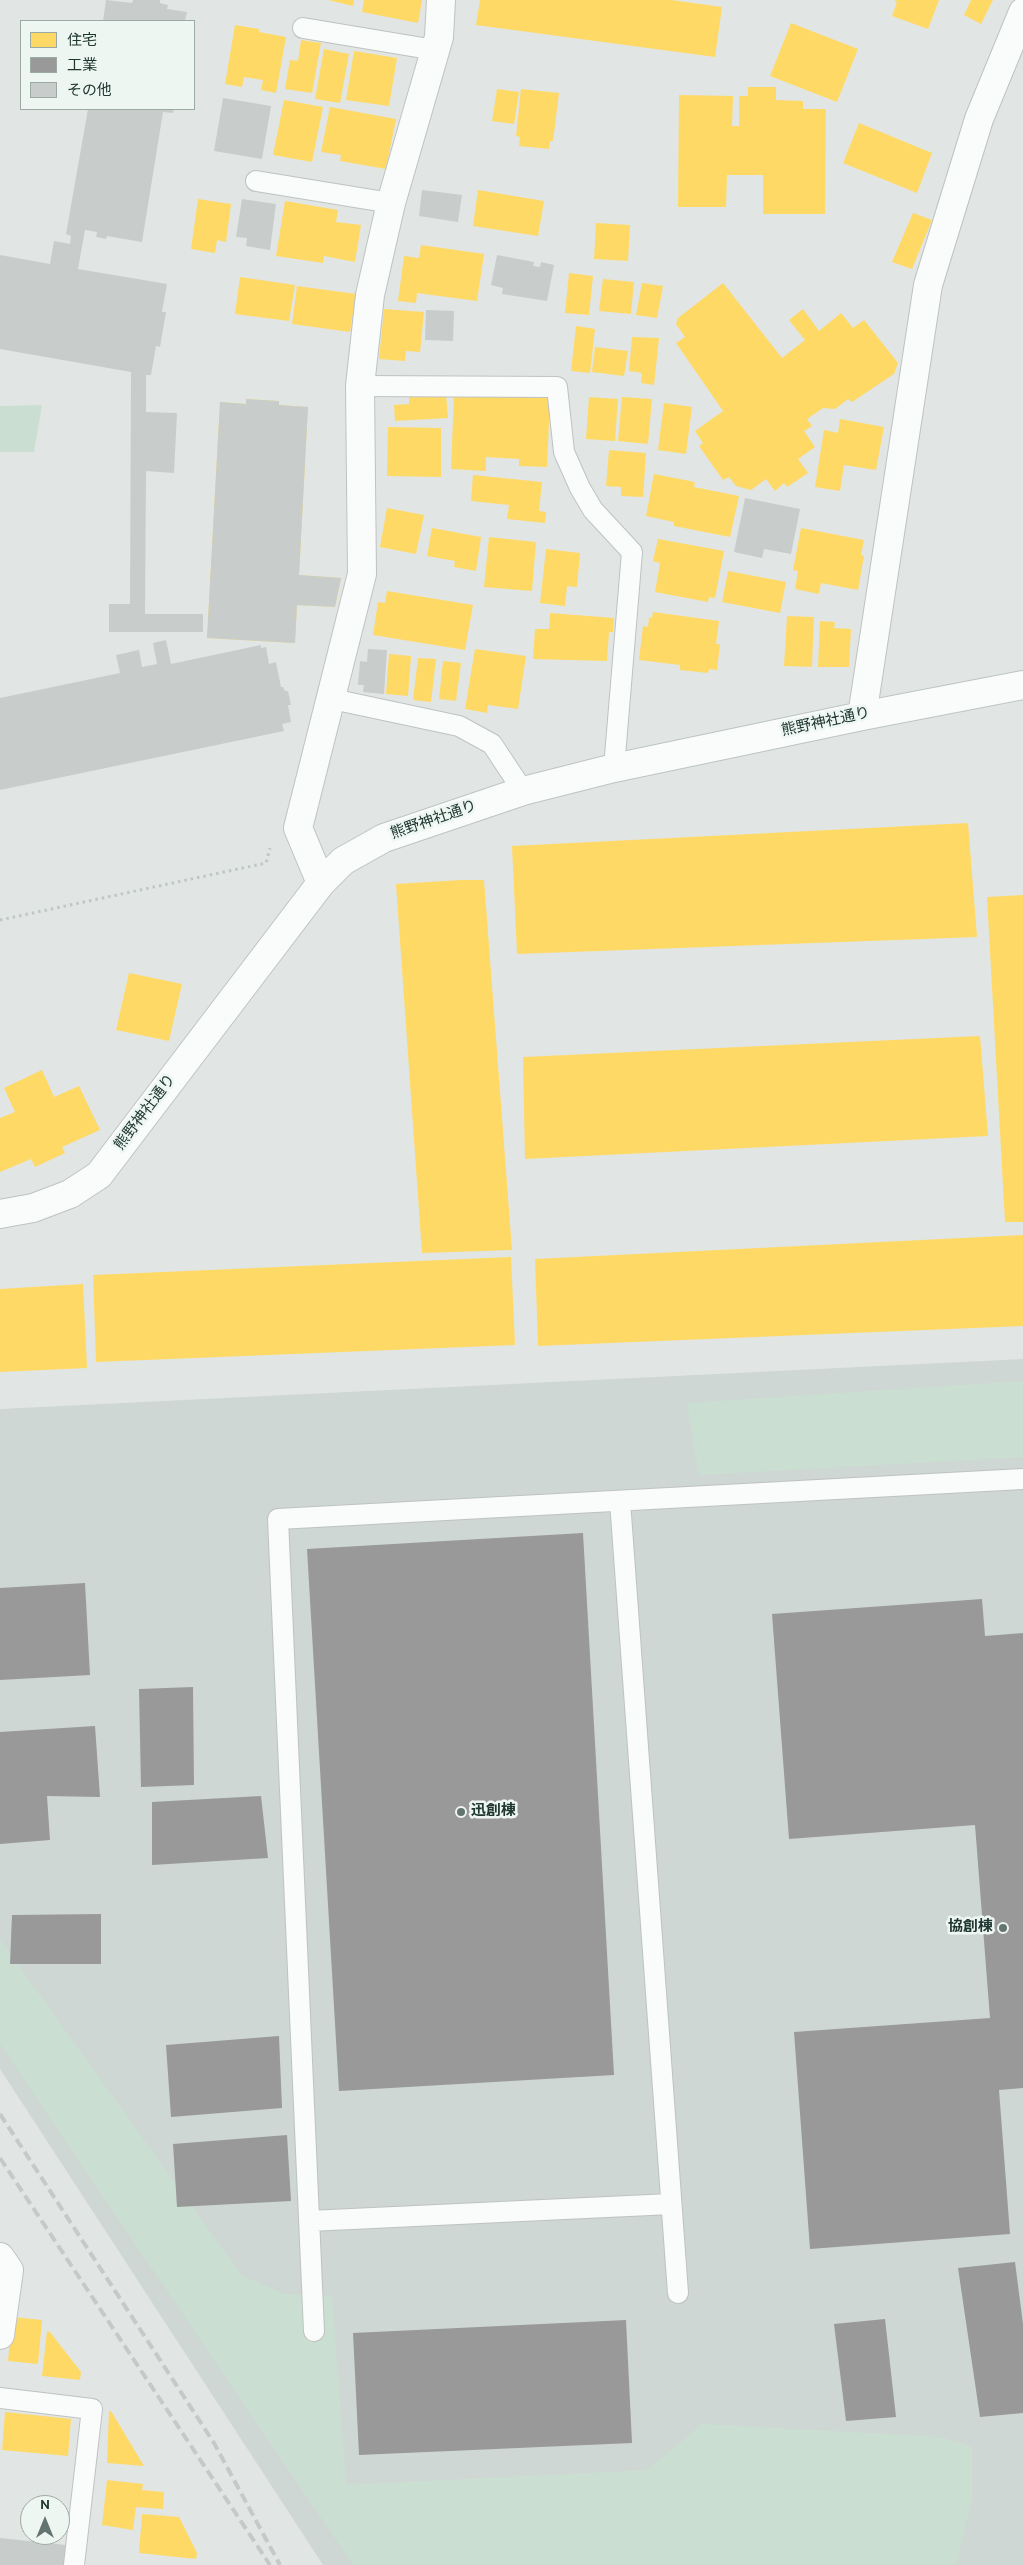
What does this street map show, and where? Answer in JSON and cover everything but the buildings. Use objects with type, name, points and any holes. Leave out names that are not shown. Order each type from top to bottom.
[{"type":"street","points":[[321,883],[298,828],[362,574],[360,386],[370,295],[391,203],[439,37],[441,0]]},
{"type":"street","points":[[862,716],[928,285],[979,119],[1023,12]]},
{"type":"street","name":"熊野神社通り","points":[[0,1214],[33,1208],[70,1194],[99,1175],[321,883],[344,861],[384,838],[523,791],[614,768],[862,716],[1023,685]]},
{"type":"street","points":[[0,2257],[9,2270],[0,2335]]},
{"type":"lane","points":[[303,28],[435,50]]},
{"type":"lane","points":[[256,181],[391,203]]},
{"type":"lane","points":[[360,386],[557,387],[564,452],[592,510],[632,552],[614,768]]},
{"type":"lane","points":[[332,699],[459,726],[492,744],[523,791]]},
{"type":"lane","points":[[314,2331],[278,1519],[1023,1479]]},
{"type":"lane","points":[[620,1500],[678,2293]]},
{"type":"lane","points":[[309,2221],[672,2204]]},
{"type":"lane","points":[[0,2398],[92,2409],[74,2565]]},
{"type":"path","points":[[0,920],[266,863],[274,832],[298,828]]},
{"type":"shaded area","points":[[1023,1359],[1023,2565],[323,2565],[0,2069],[0,1409]]},
{"type":"green space","points":[[42,405],[34,452],[0,452],[0,406]]},
{"type":"green space","points":[[1023,1381],[1023,1457],[699,1475],[687,1403]]},
{"type":"green space","points":[[0,1940],[242,2276],[285,2294],[332,2296],[346,2485],[648,2470],[702,2424],[941,2437],[972,2447],[972,2499],[956,2565],[353,2565],[0,2044]]},
{"type":"railway","points":[[0,2114],[214,2443],[280,2565]]},
{"type":"railway","points":[[0,2158],[270,2565]]},
{"type":"place","name":"迅創棟","points":[[461,1812]]},
{"type":"place","name":"協創棟","points":[[1003,1928]]}]
